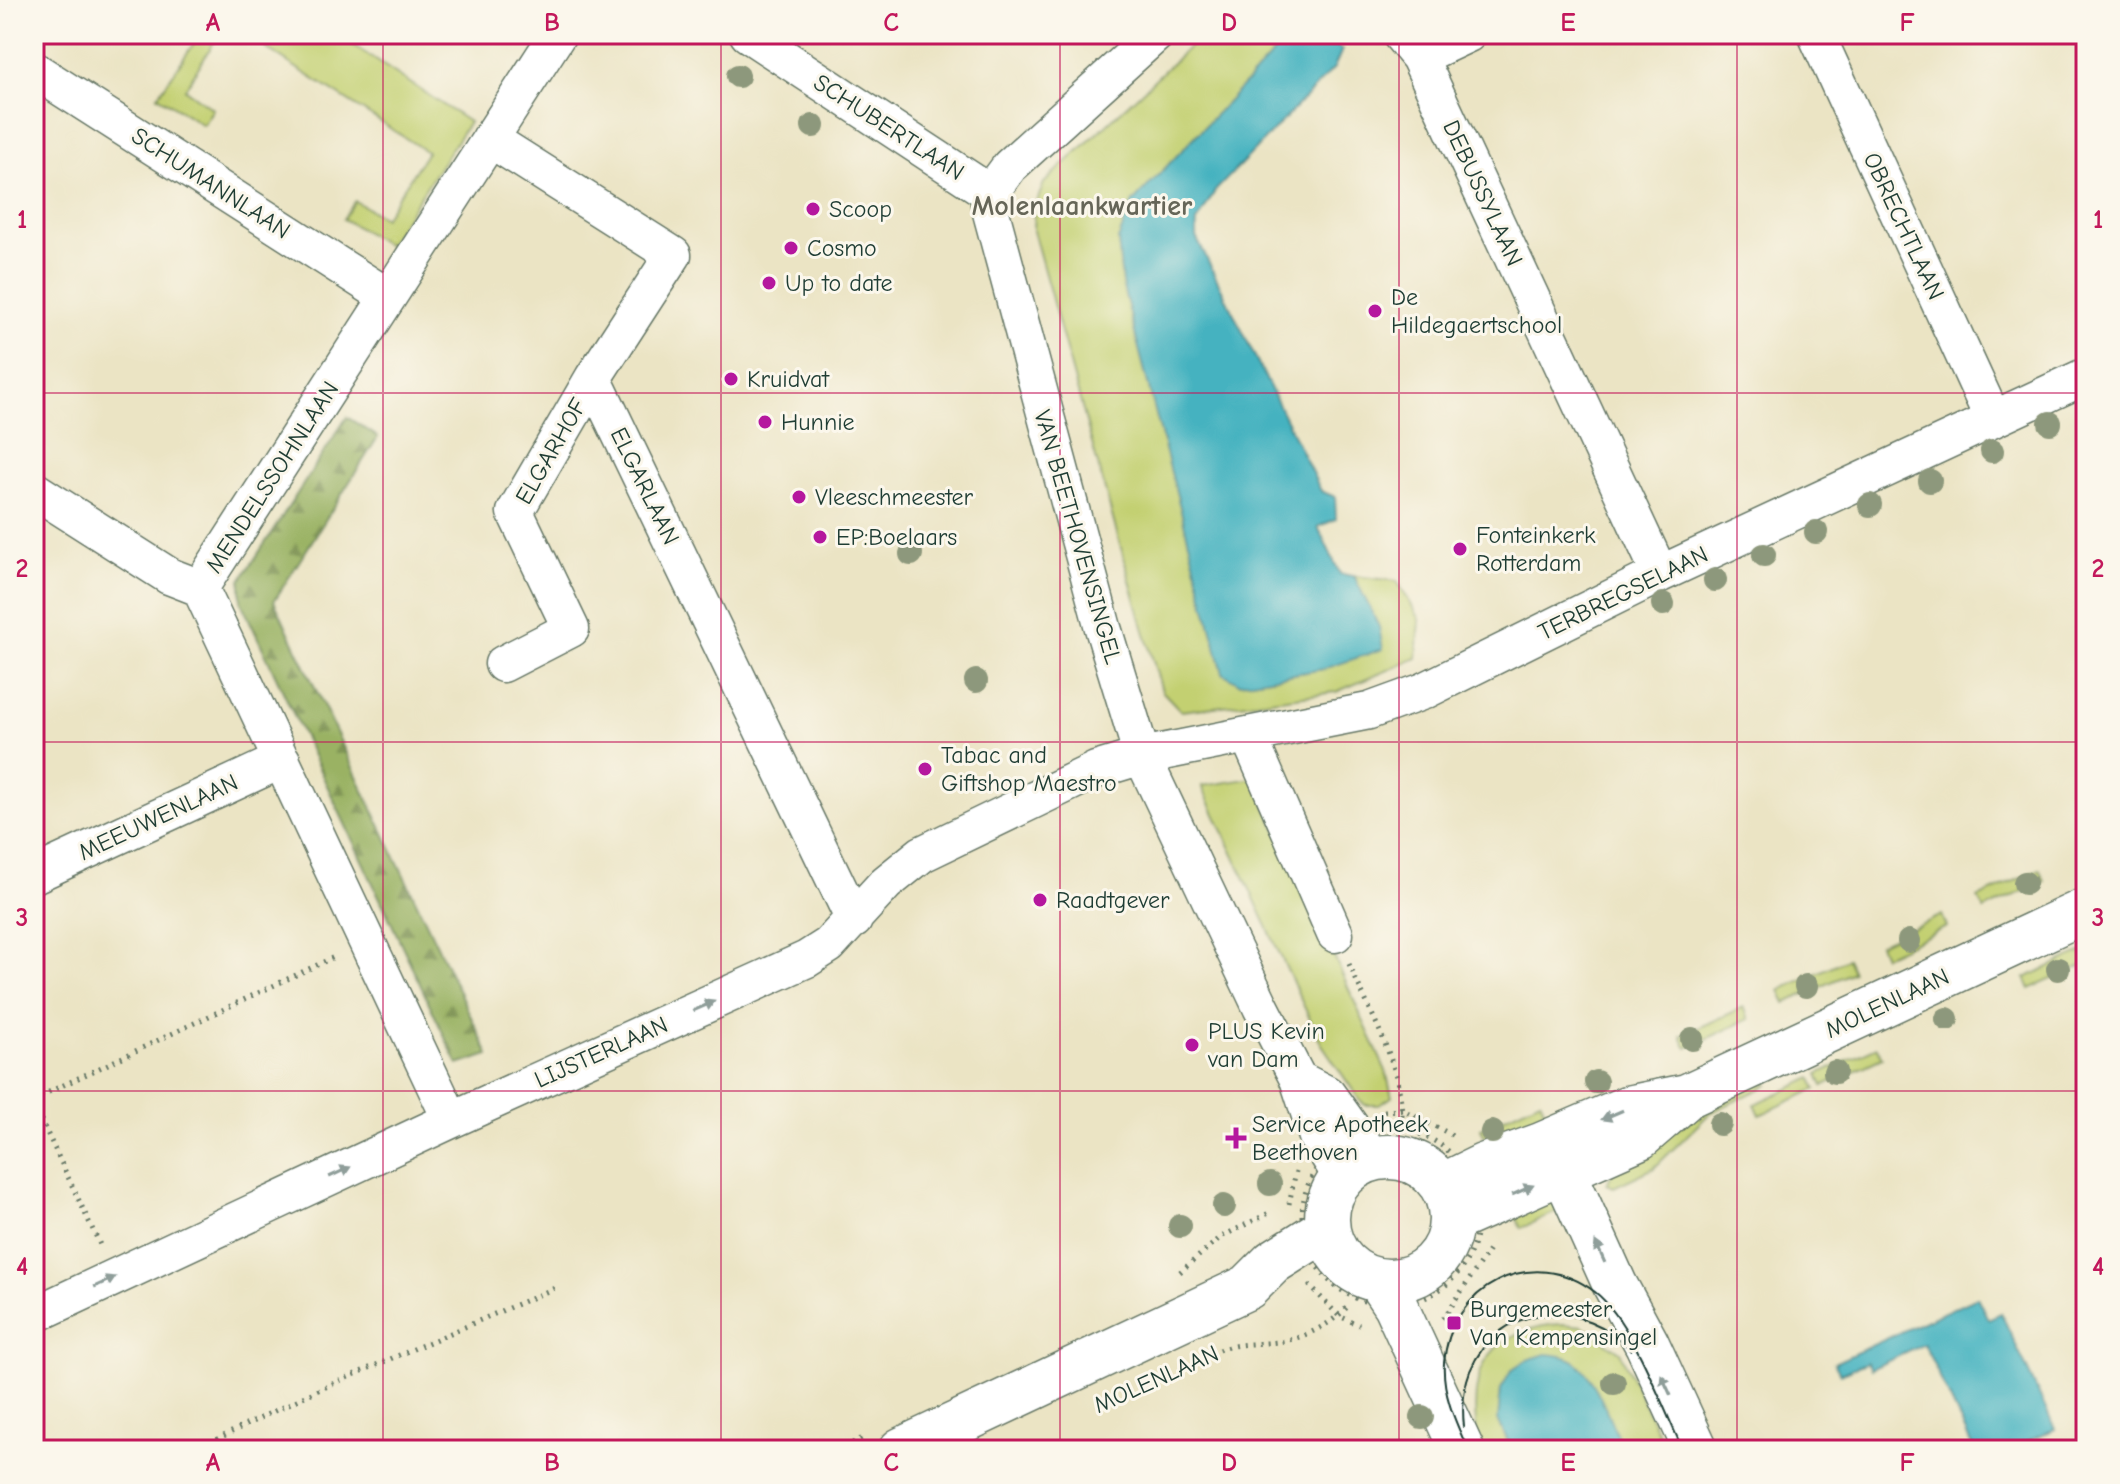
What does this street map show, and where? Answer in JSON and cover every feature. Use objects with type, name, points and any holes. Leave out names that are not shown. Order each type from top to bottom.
[{"type":"main road","name":"MOLENLAAN","points":[[1470,1193],[1553,1159],[1640,1137],[1687,1096],[2086,910]]},
{"type":"main road","points":[[1342,1273],[1397,1281],[1429,1267],[1441,1254],[1470,1193],[1407,1159],[1384,1156],[1352,1144],[1329,1201],[1342,1273],[1462,1450]]},
{"type":"main road","points":[[1553,1159],[1647,1344],[1696,1450]]},
{"type":"main road","name":"MOLENLAAN","points":[[901,1450],[1248,1287],[1285,1288],[1342,1273]]},
{"type":"street","name":"MENDELSSOHNLAAN","points":[[451,1120],[200,588],[558,34]]},
{"type":"street","name":"SCHUBERTLAAN","points":[[748,34],[990,193]]},
{"type":"street","points":[[990,193],[1010,166],[1156,34]]},
{"type":"street","points":[[1410,45],[1468,34]]},
{"type":"street","name":"OBRECHTLAAN","points":[[1816,34],[1993,419]]},
{"type":"street","name":"DEBUSSYLAAN","points":[[1410,45],[1660,574]]},
{"type":"street","name":"SCHUMANNLAAN","points":[[34,70],[388,297]]},
{"type":"street","points":[[490,139],[673,255],[593,378]]},
{"type":"street","name":"VAN BEETHOVENSINGEL","points":[[990,193],[989,205],[1004,267],[1103,628],[1142,756],[1298,1079],[1327,1094],[1352,1144]]},
{"type":"street","name":"TERBREGSELAAN","points":[[1142,756],[1369,711],[1404,699],[1660,574],[2086,376]]},
{"type":"street","name":"ELGARHOF","points":[[503,664],[571,629],[515,512],[593,378]]},
{"type":"street","name":"ELGARLAAN","points":[[593,378],[854,920]]},
{"type":"street","points":[[34,490],[169,576],[200,588]]},
{"type":"street","points":[[1248,735],[1335,934]]},
{"type":"street","name":"LIJSTERLAAN","points":[[34,1315],[451,1120],[807,959],[829,945],[886,883],[922,854],[1096,770],[1142,756]]},
{"type":"street","name":"MEEUWENLAAN","points":[[34,875],[282,760]]},
{"type":"path","points":[[1335,934],[1396,1071],[1403,1110]]},
{"type":"path","points":[[34,1099],[367,941]]},
{"type":"path","points":[[34,1105],[115,1277]]},
{"type":"path","points":[[1342,1273],[1339,1316],[1361,1326],[1342,1273],[1289,1203],[1300,1150],[1352,1144],[1426,1136],[1447,1149],[1470,1193],[1491,1247],[1437,1329],[1342,1273],[1301,1222],[1302,1202],[1312,1174],[1352,1144],[1403,1110]]},
{"type":"path","points":[[1342,1273],[1425,1298],[1450,1281],[1469,1256],[1477,1234],[1470,1193],[1470,1145],[1403,1110],[1376,1111],[1352,1144]]},
{"type":"path","name":"MOLENLAAN","points":[[1208,1354],[1243,1342],[1278,1342],[1294,1338],[1339,1316],[1342,1273]]},
{"type":"path","points":[[195,1450],[307,1395],[557,1287]]},
{"type":"green space","points":[[200,34],[219,34],[185,89],[213,109],[203,125],[158,96]]},
{"type":"green space","points":[[244,34],[336,34],[469,122],[388,245],[343,219],[355,201],[384,218],[427,152]]},
{"type":"green space","points":[[1203,34],[1292,34],[1133,202],[1118,240],[1122,283],[1223,673],[1240,683],[1324,669],[1379,627],[1354,576],[1397,581],[1420,619],[1417,658],[1336,692],[1181,711],[1162,691],[1033,231],[1034,209],[1044,183]]},
{"type":"green space","points":[[347,417],[378,437],[274,601],[489,1055],[458,1065],[241,602],[241,580]]},
{"type":"green space","points":[[1253,778],[1386,1071],[1392,1097],[1379,1105],[1365,1105],[1359,1099],[1321,1043],[1202,786]]},
{"type":"green space","points":[[2040,869],[2045,881],[1984,910],[1978,898]]},
{"type":"green space","points":[[1942,915],[1947,927],[1884,956],[1879,944]]},
{"type":"green space","points":[[2082,952],[2086,964],[2030,989],[2025,978]]},
{"type":"green space","points":[[1847,959],[1853,972],[1786,1003],[1780,990]]},
{"type":"green space","points":[[1744,1007],[1749,1019],[1687,1048],[1681,1036]]},
{"type":"green space","points":[[1877,1047],[1882,1058],[1823,1086],[1818,1074]]},
{"type":"green space","points":[[1764,1076],[1768,1085],[1710,1113],[1654,1168],[1614,1187],[1606,1184],[1618,1164]]},
{"type":"green space","points":[[1812,1078],[1816,1089],[1760,1115],[1755,1104]]},
{"type":"green space","points":[[1540,1100],[1546,1113],[1499,1134],[1484,1136],[1481,1128]]},
{"type":"green space","points":[[1555,1190],[1563,1209],[1521,1228],[1512,1210]]},
{"type":"green space","points":[[1562,1324],[1583,1326],[1620,1352],[1666,1450],[1623,1450],[1590,1379],[1576,1362],[1527,1360],[1512,1371],[1501,1389],[1498,1420],[1512,1450],[1480,1450],[1475,1401],[1485,1362],[1497,1347],[1513,1336],[1535,1328]]},
{"type":"water","points":[[1292,34],[1325,34],[1342,50],[1334,68],[1215,191],[1197,222],[1196,237],[1321,491],[1335,497],[1336,519],[1318,527],[1340,574],[1354,576],[1379,627],[1383,649],[1324,669],[1239,683],[1223,673],[1122,283],[1118,240],[1133,202]]},
{"type":"water","points":[[1977,1297],[1988,1319],[2001,1313],[2055,1429],[2009,1450],[1974,1450],[1924,1344],[1871,1369],[1867,1362],[1840,1374],[1834,1363]]},
{"type":"water","points":[[1546,1354],[1570,1359],[1584,1371],[1603,1404],[1623,1450],[1512,1450],[1498,1420],[1501,1389],[1511,1371],[1527,1360]]},
{"type":"tram line","points":[[1468,1450],[1445,1386],[1444,1363],[1450,1336],[1461,1313],[1478,1294],[1498,1281],[1521,1273],[1546,1272],[1571,1278],[1595,1292],[1609,1305],[1634,1343],[1683,1450]]},
{"type":"tram line","points":[[1464,1427],[1464,1399],[1470,1371],[1483,1348],[1501,1331],[1521,1320],[1544,1315],[1567,1315],[1612,1333],[1631,1350]]},
{"type":"place","name":"Scoop","points":[[813,209]]},
{"type":"place","name":"Cosmo","points":[[791,248]]},
{"type":"place","name":"Up to date","points":[[769,283]]},
{"type":"place","name":"De Hildegaertschool","points":[[1375,311]]},
{"type":"place","name":"Kruidvat","points":[[731,379]]},
{"type":"place","name":"Hunnie","points":[[765,422]]},
{"type":"place","name":"Vleeschmeester","points":[[799,497]]},
{"type":"place","name":"EP:Boelaars","points":[[820,537]]},
{"type":"place","name":"Fonteinkerk Rotterdam","points":[[1460,549]]},
{"type":"place","name":"Tabac and Giftshop Maestro","points":[[925,769]]},
{"type":"place","name":"Raadtgever","points":[[1040,900]]},
{"type":"place","name":"PLUS Kevin van Dam","points":[[1192,1045]]},
{"type":"place","name":"Service Apotheek Beethoven","points":[[1236,1138]]},
{"type":"place","name":"Burgemeester Van Kempensingel","points":[[1454,1323]]},
{"type":"district","name":"Molenlaankwartier","points":[[1082,206]]}]
